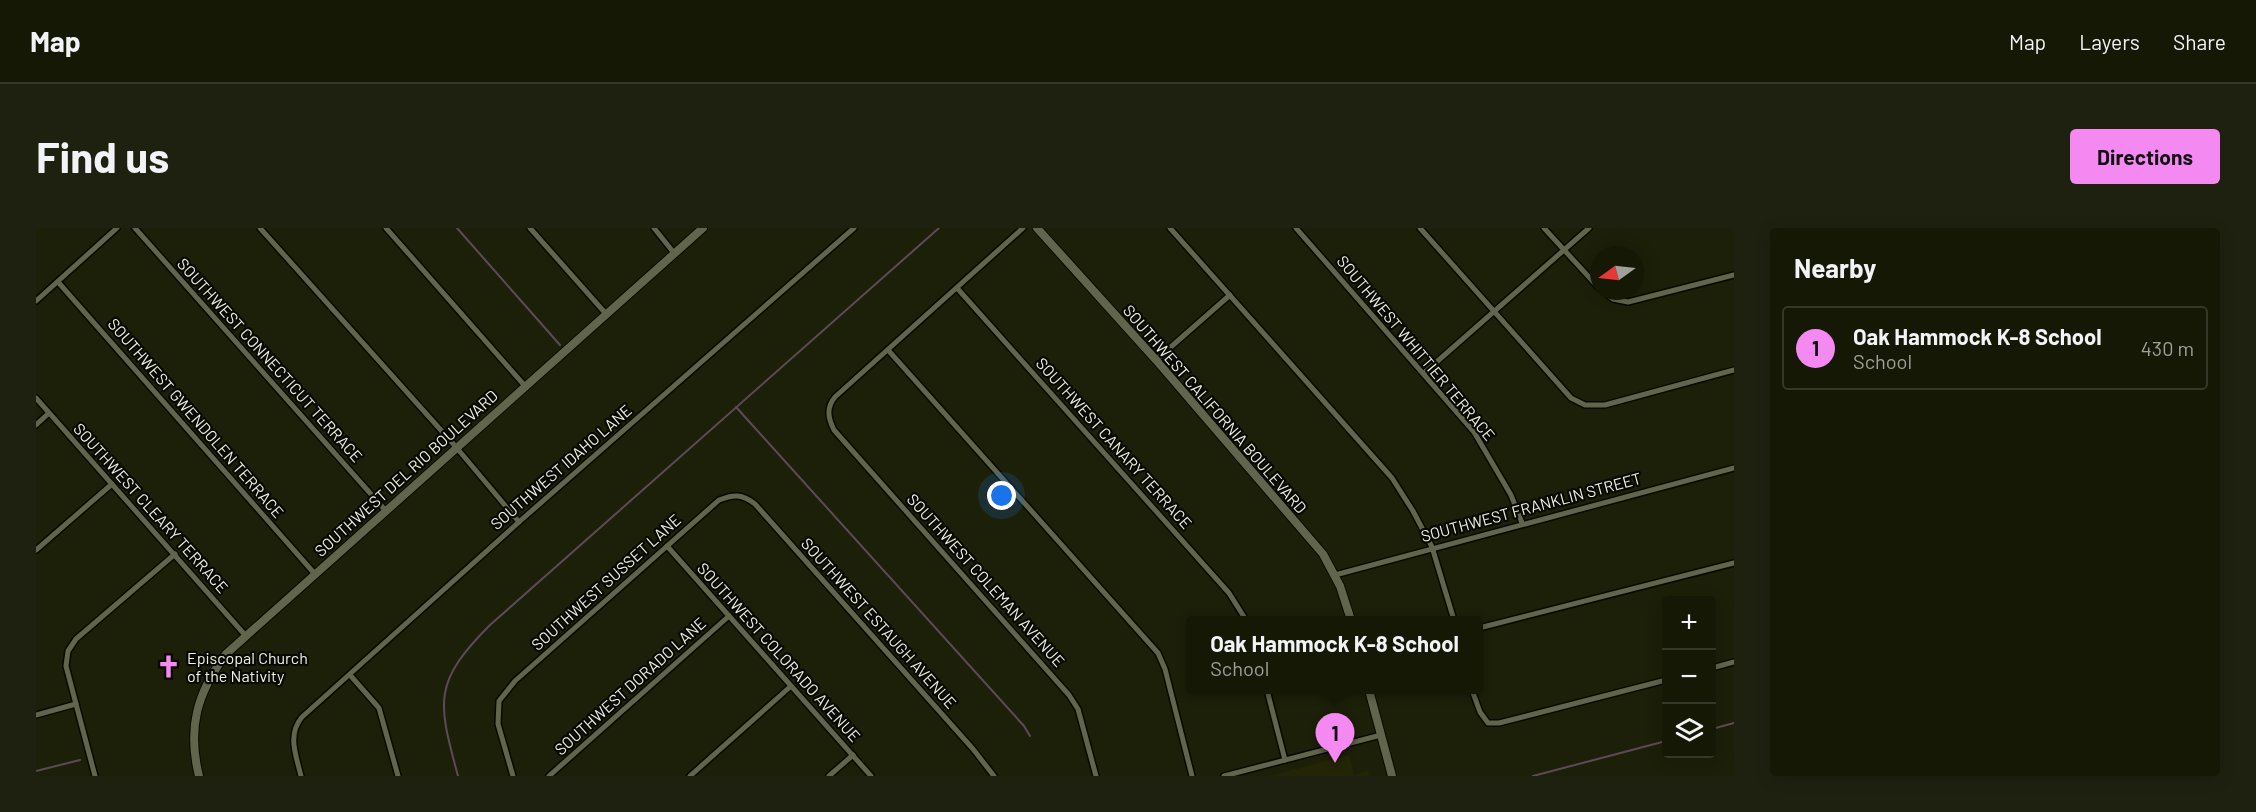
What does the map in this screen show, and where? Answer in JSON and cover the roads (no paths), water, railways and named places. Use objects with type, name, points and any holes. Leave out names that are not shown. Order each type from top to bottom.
[{"type":"street","points":[[36,301],[117,228]]},
{"type":"street","name":"SOUTHWEST CONNECTICUT TERRACE","points":[[135,228],[385,510]]},
{"type":"street","points":[[260,228],[456,447],[519,522]]},
{"type":"street","points":[[386,228],[525,386]]},
{"type":"street","points":[[530,228],[607,315]]},
{"type":"street","points":[[654,228],[674,253]]},
{"type":"street","name":"SOUTHWEST DEL RIO BOULEVARD","points":[[199,776],[194,747],[197,709],[212,672],[226,654],[703,228]]},
{"type":"street","name":"SOUTHWEST IDAHO LANE","points":[[301,776],[293,746],[294,733],[302,717],[519,522],[854,228]]},
{"type":"street","points":[[1023,228],[888,350],[1158,653],[1165,669],[1192,776]]},
{"type":"street","name":"SOUTHWEST CALIFORNIA BOULEVARD","points":[[1037,228],[1156,360],[1323,554],[1335,575],[1349,616]]},
{"type":"street","points":[[1170,228],[1392,478],[1432,547],[1453,616]]},
{"type":"street","name":"SOUTHWEST WHITTIER TERRACE","points":[[1296,228],[1474,432],[1506,486],[1522,523]]},
{"type":"street","points":[[1420,228],[1571,398],[1585,405],[1605,405],[1734,370]]},
{"type":"street","points":[[1544,228],[1590,278]]},
{"type":"street","points":[[1424,373],[1589,228]]},
{"type":"street","points":[[1644,298],[1734,275]]},
{"type":"street","name":"SOUTHWEST GWENDOLEN TERRACE","points":[[58,282],[314,573]]},
{"type":"street","name":"SOUTHWEST CANARY TERRACE","points":[[957,288],[1229,593],[1243,616]]},
{"type":"street","points":[[1156,360],[1230,295]]},
{"type":"street","points":[[1618,300],[1628,302],[1636,300]]},
{"type":"street","name":"SOUTHWEST COLEMAN AVENUE","points":[[888,350],[835,396],[829,406],[829,417],[834,430],[1069,695],[1078,709],[1096,776]]},
{"type":"street","name":"SOUTHWEST CLEARY TERRACE","points":[[36,399],[245,635]]},
{"type":"street","points":[[36,425],[49,413]]},
{"type":"street","name":"SOUTHWEST FRANKLIN STREET","points":[[1335,575],[1432,547],[1734,468]]},
{"type":"street","points":[[36,550],[112,484]]},
{"type":"street","name":"SOUTHWEST SUSSET LANE","points":[[513,776],[498,724],[499,701],[515,681],[719,500],[738,495]]},
{"type":"street","name":"SOUTHWEST ESTAUGH AVENUE","points":[[738,495],[755,504],[973,748],[994,776]]},
{"type":"street","name":"SOUTHWEST COLORADO AVENUE","points":[[667,546],[871,776]]},
{"type":"street","points":[[95,776],[66,661],[71,646],[76,639],[174,554]]},
{"type":"street","points":[[1483,627],[1734,563]]},
{"type":"street","name":"SOUTHWEST DORADO LANE","points":[[549,776],[729,616]]},
{"type":"street","points":[[1716,667],[1734,662]]},
{"type":"street","points":[[350,675],[379,708],[398,776]]},
{"type":"street","points":[[1473,694],[1480,712],[1488,723],[1499,723],[1662,681]]},
{"type":"street","points":[[690,776],[791,686]]},
{"type":"street","points":[[1268,694],[1285,760]]},
{"type":"street","points":[[1370,694],[1392,776]]},
{"type":"street","points":[[36,714],[76,704]]},
{"type":"street","points":[[1224,776],[1381,735]]},
{"type":"street","points":[[829,776],[853,755]]},
{"type":"waterway","points":[[457,228],[560,345]]},
{"type":"waterway","points":[[458,776],[446,729],[445,694],[449,679],[471,645],[490,625],[939,228]]},
{"type":"waterway","points":[[736,407],[1024,726],[1030,736]]},
{"type":"waterway","points":[[1716,728],[1734,723]]},
{"type":"waterway","points":[[1533,776],[1662,742]]},
{"type":"waterway","points":[[36,771],[80,760]]},
{"type":"place","name":"Episcopal Church of the Nativity","points":[[169,667]]},
{"type":"place","name":"Oak Hammock K-8 School","points":[[1335,763]]}]
